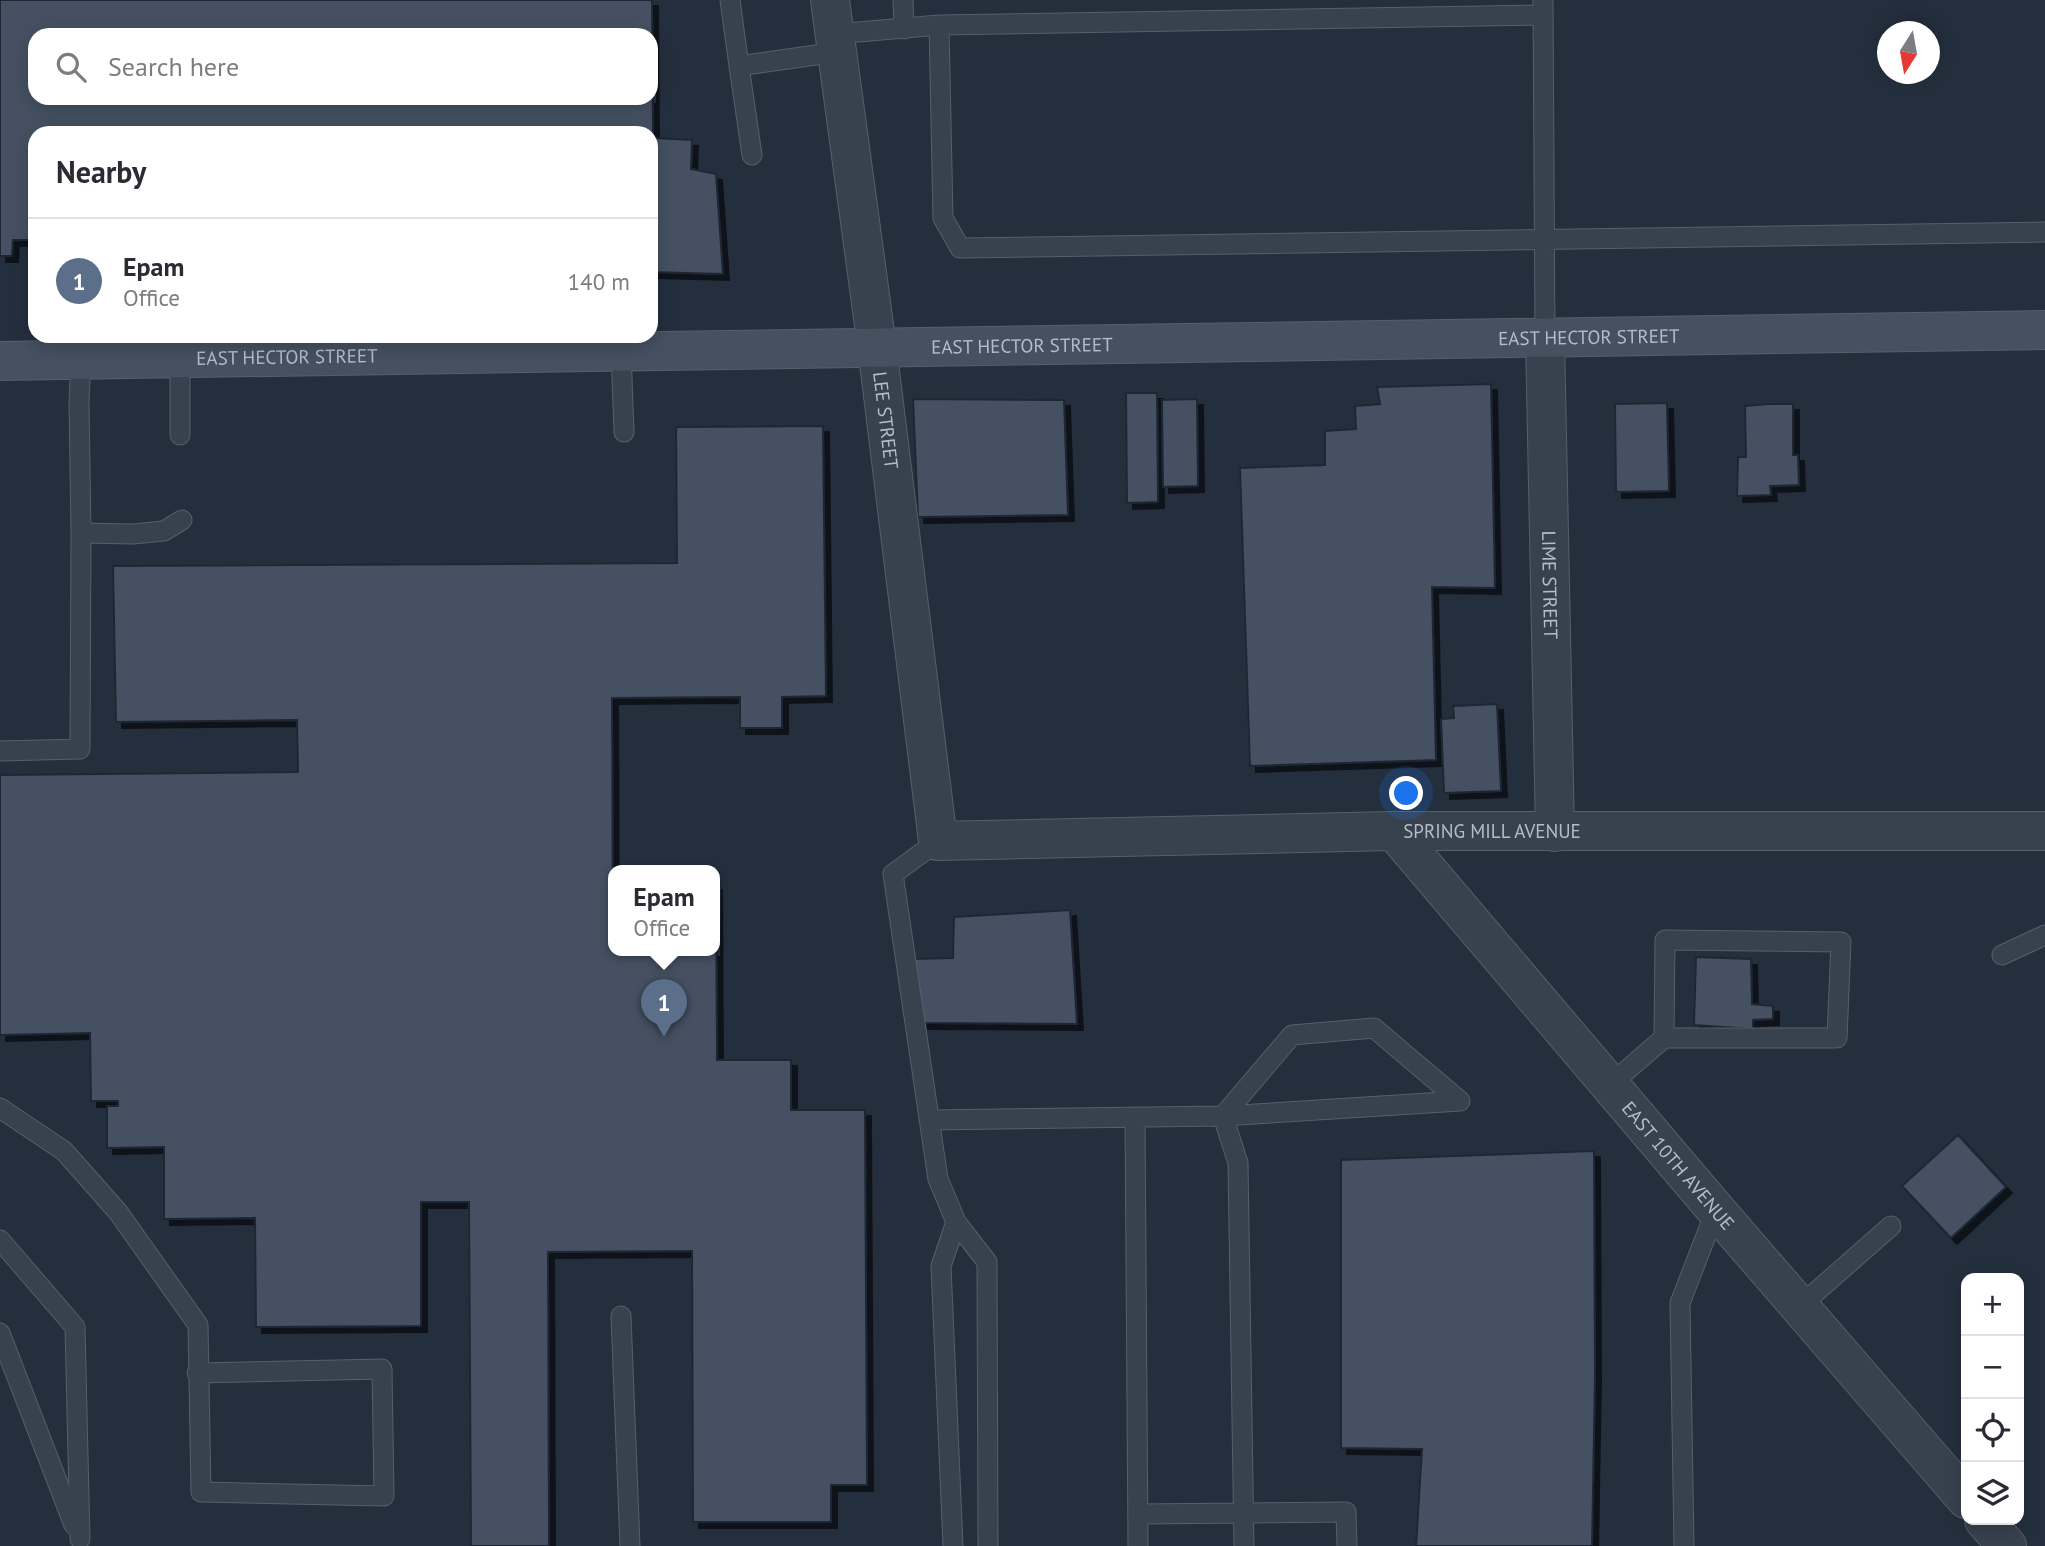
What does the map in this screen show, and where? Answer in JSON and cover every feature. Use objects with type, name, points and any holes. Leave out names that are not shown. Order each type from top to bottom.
[{"type":"main road","name":"EAST HECTOR STREET","points":[[0,361],[2045,330]]},
{"type":"street","name":"LEE STREET","points":[[834,29],[877,347],[938,841]]},
{"type":"street","name":"LIME STREET","points":[[1545,337],[1555,832]]},
{"type":"street","name":"SPRING MILL AVENUE","points":[[938,841],[1394,831],[2045,831]]},
{"type":"street","name":"EAST 10TH AVENUE","points":[[1394,831],[1961,1493]]},
{"type":"street","points":[[1988,1525],[2007,1546]]},
{"type":"lane","points":[[730,0],[752,155]]},
{"type":"lane","points":[[903,0],[904,29]]},
{"type":"lane","points":[[739,66],[834,29],[1543,8],[1545,337]]},
{"type":"lane","points":[[939,25],[943,218],[960,248],[2045,232]]},
{"type":"lane","points":[[621,351],[624,432]]},
{"type":"lane","points":[[180,358],[180,435]]},
{"type":"lane","points":[[0,751],[80,749],[81,360]]},
{"type":"lane","points":[[81,533],[134,534],[164,531],[182,520]]},
{"type":"lane","points":[[938,841],[893,874],[938,1179],[956,1222],[987,1262],[988,1546]]},
{"type":"lane","points":[[2002,955],[2045,935]]},
{"type":"lane","points":[[1611,1084],[1664,1038],[1837,1038],[1841,942],[1665,940],[1664,1038]]},
{"type":"lane","points":[[929,1120],[1223,1116],[1460,1101],[1374,1028],[1292,1035],[1223,1116]]},
{"type":"lane","points":[[0,1108],[64,1151],[118,1212],[198,1325],[197,1373],[201,1492],[384,1496],[382,1369],[197,1373]]},
{"type":"lane","points":[[1223,1116],[1238,1163],[1244,1546]]},
{"type":"lane","points":[[1135,1117],[1138,1546]]},
{"type":"lane","points":[[1684,1546],[1681,1303],[1716,1210]]},
{"type":"lane","points":[[953,1546],[941,1266],[956,1222]]},
{"type":"lane","points":[[1800,1306],[1891,1226]]},
{"type":"lane","points":[[0,1240],[75,1327],[81,1543]]},
{"type":"lane","points":[[621,1316],[630,1546]]},
{"type":"lane","points":[[0,1333],[81,1543]]},
{"type":"lane","points":[[1138,1514],[1346,1512],[1347,1546]]},
{"type":"building","points":[[0,0],[652,0],[652,28],[28,28],[28,105],[653,105],[653,126],[28,126],[28,240],[13,240],[12,256],[0,256]]},
{"type":"building","points":[[658,138],[692,140],[691,169],[716,174],[723,274],[658,272]]},
{"type":"building","points":[[1491,384],[1495,588],[1432,587],[1436,760],[1250,766],[1240,468],[1325,465],[1325,431],[1356,429],[1355,406],[1380,404],[1377,387]]},
{"type":"building","points":[[1126,393],[1157,393],[1158,502],[1127,503]]},
{"type":"building","points":[[913,399],[1064,400],[1068,515],[918,517]]},
{"type":"building","points":[[1197,399],[1198,486],[1163,487],[1162,400]]},
{"type":"building","points":[[1667,403],[1669,491],[1616,492],[1615,404]]},
{"type":"building","points":[[1793,404],[1793,455],[1798,455],[1799,485],[1770,486],[1771,495],[1737,496],[1738,457],[1746,457],[1745,406]]},
{"type":"building","points":[[823,426],[826,696],[782,697],[782,728],[740,728],[740,697],[612,698],[613,865],[608,865],[608,956],[716,956],[717,1060],[791,1060],[791,1110],[865,1110],[867,1485],[831,1485],[831,1522],[693,1522],[692,1251],[548,1252],[549,1546],[471,1546],[469,1202],[421,1202],[421,1326],[256,1327],[255,1218],[164,1219],[164,1147],[107,1148],[107,1106],[118,1106],[118,1101],[91,1101],[90,1033],[0,1035],[0,775],[298,772],[297,720],[116,722],[113,566],[677,563],[676,427]]},
{"type":"building","points":[[1497,704],[1501,791],[1444,793],[1441,719],[1454,718],[1453,706]]},
{"type":"building","points":[[1070,910],[1077,1024],[922,1023],[912,959],[953,958],[954,917]]},
{"type":"building","points":[[1696,957],[1751,959],[1752,1004],[1773,1006],[1773,1019],[1753,1020],[1753,1029],[1694,1025]]},
{"type":"building","points":[[1958,1135],[2006,1187],[1951,1238],[1902,1186]]},
{"type":"building","points":[[1594,1151],[1595,1375],[1592,1546],[1416,1546],[1422,1449],[1341,1448],[1341,1160]]},
{"type":"place","name":"Epam","points":[[664,1037]]}]
